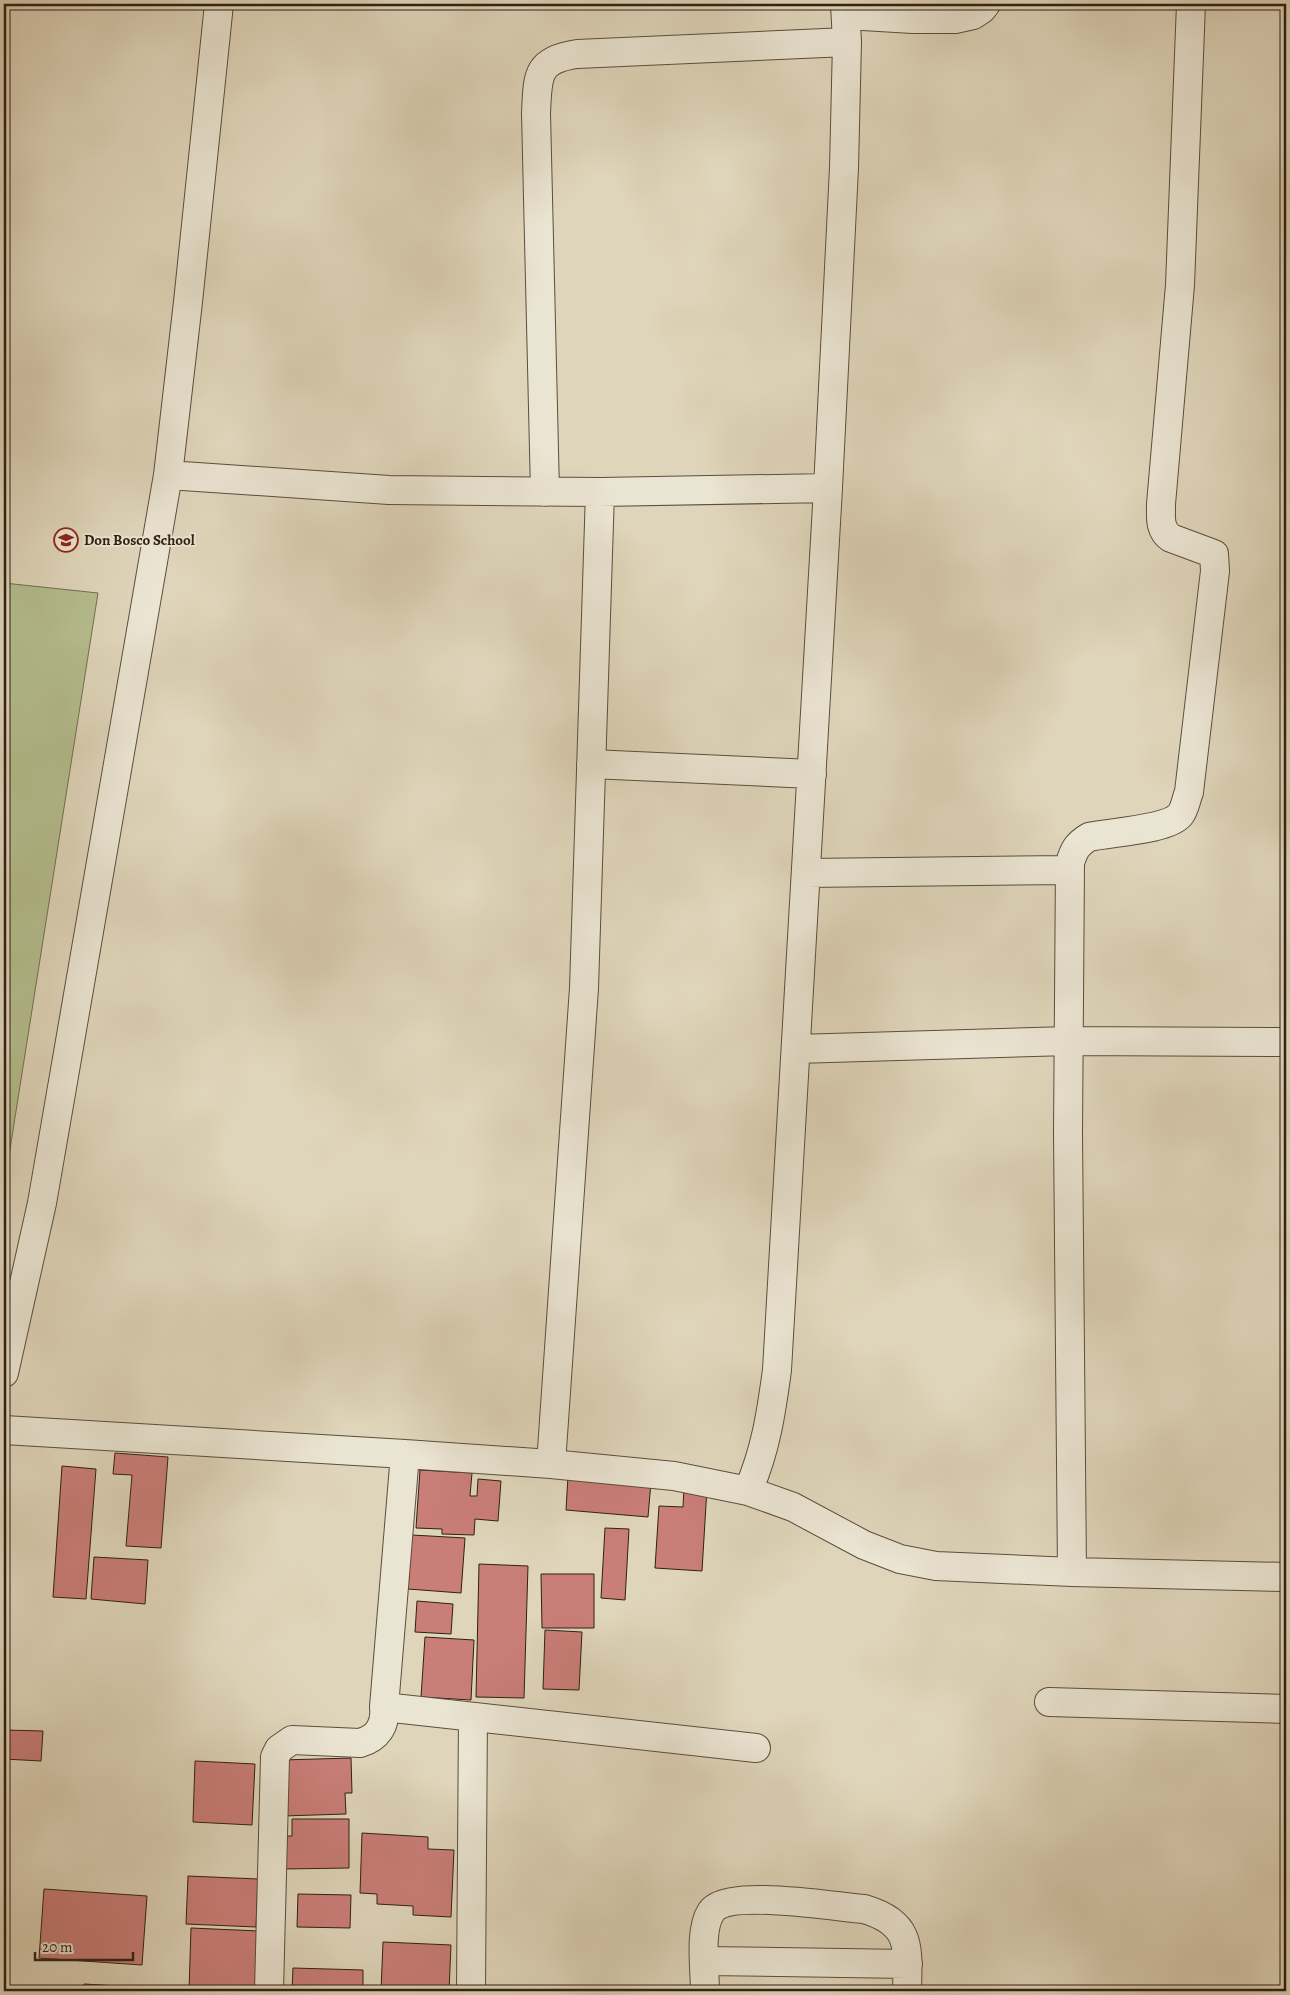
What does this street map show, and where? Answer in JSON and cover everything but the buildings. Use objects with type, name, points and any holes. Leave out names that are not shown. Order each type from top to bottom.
[{"type":"street","points":[[4,1373],[42,1203],[168,475],[219,4]]},
{"type":"street","points":[[748,1491],[760,1463],[768,1432],[777,1370],[828,488],[843,177],[847,42],[845,10],[913,19],[955,19],[973,16],[986,4]]},
{"type":"street","points":[[1072,1572],[1068,1041],[1070,870],[1073,852],[1079,843],[1089,837],[1171,822],[1181,814],[1189,792],[1216,562],[1214,554],[1165,535],[1161,526],[1161,504],[1180,285],[1191,4]]},
{"type":"street","points":[[545,492],[536,114],[538,81],[543,68],[553,59],[577,54],[847,42]]},
{"type":"street","points":[[168,475],[389,490],[600,492],[828,488]]},
{"type":"street","points":[[551,1464],[584,988],[600,492]]},
{"type":"street","points":[[592,764],[812,774]]},
{"type":"street","points":[[806,873],[1070,870]]},
{"type":"street","points":[[796,1049],[1068,1041],[1286,1042]]},
{"type":"street","points":[[4,1430],[551,1464],[674,1476],[748,1491],[793,1507],[864,1545],[900,1559],[936,1566],[1072,1572],[1286,1577]]},
{"type":"street","points":[[269,1991],[275,1757],[278,1749],[292,1740],[352,1743],[368,1741],[382,1728],[385,1718],[384,1707],[405,1454]]},
{"type":"street","points":[[1049,1702],[1286,1710]]},
{"type":"street","points":[[384,1707],[756,1748]]},
{"type":"street","points":[[471,1991],[473,1717]]},
{"type":"street","points":[[704,1991],[705,1929],[711,1911],[728,1901],[754,1899],[864,1909],[881,1914],[897,1925],[906,1944],[908,1964],[907,1991]]},
{"type":"street","points":[[705,1961],[908,1964]]},
{"type":"green space","points":[[4,583],[98,593],[4,1187]]},
{"type":"place","name":"Don Bosco School","points":[[66,540]]}]
